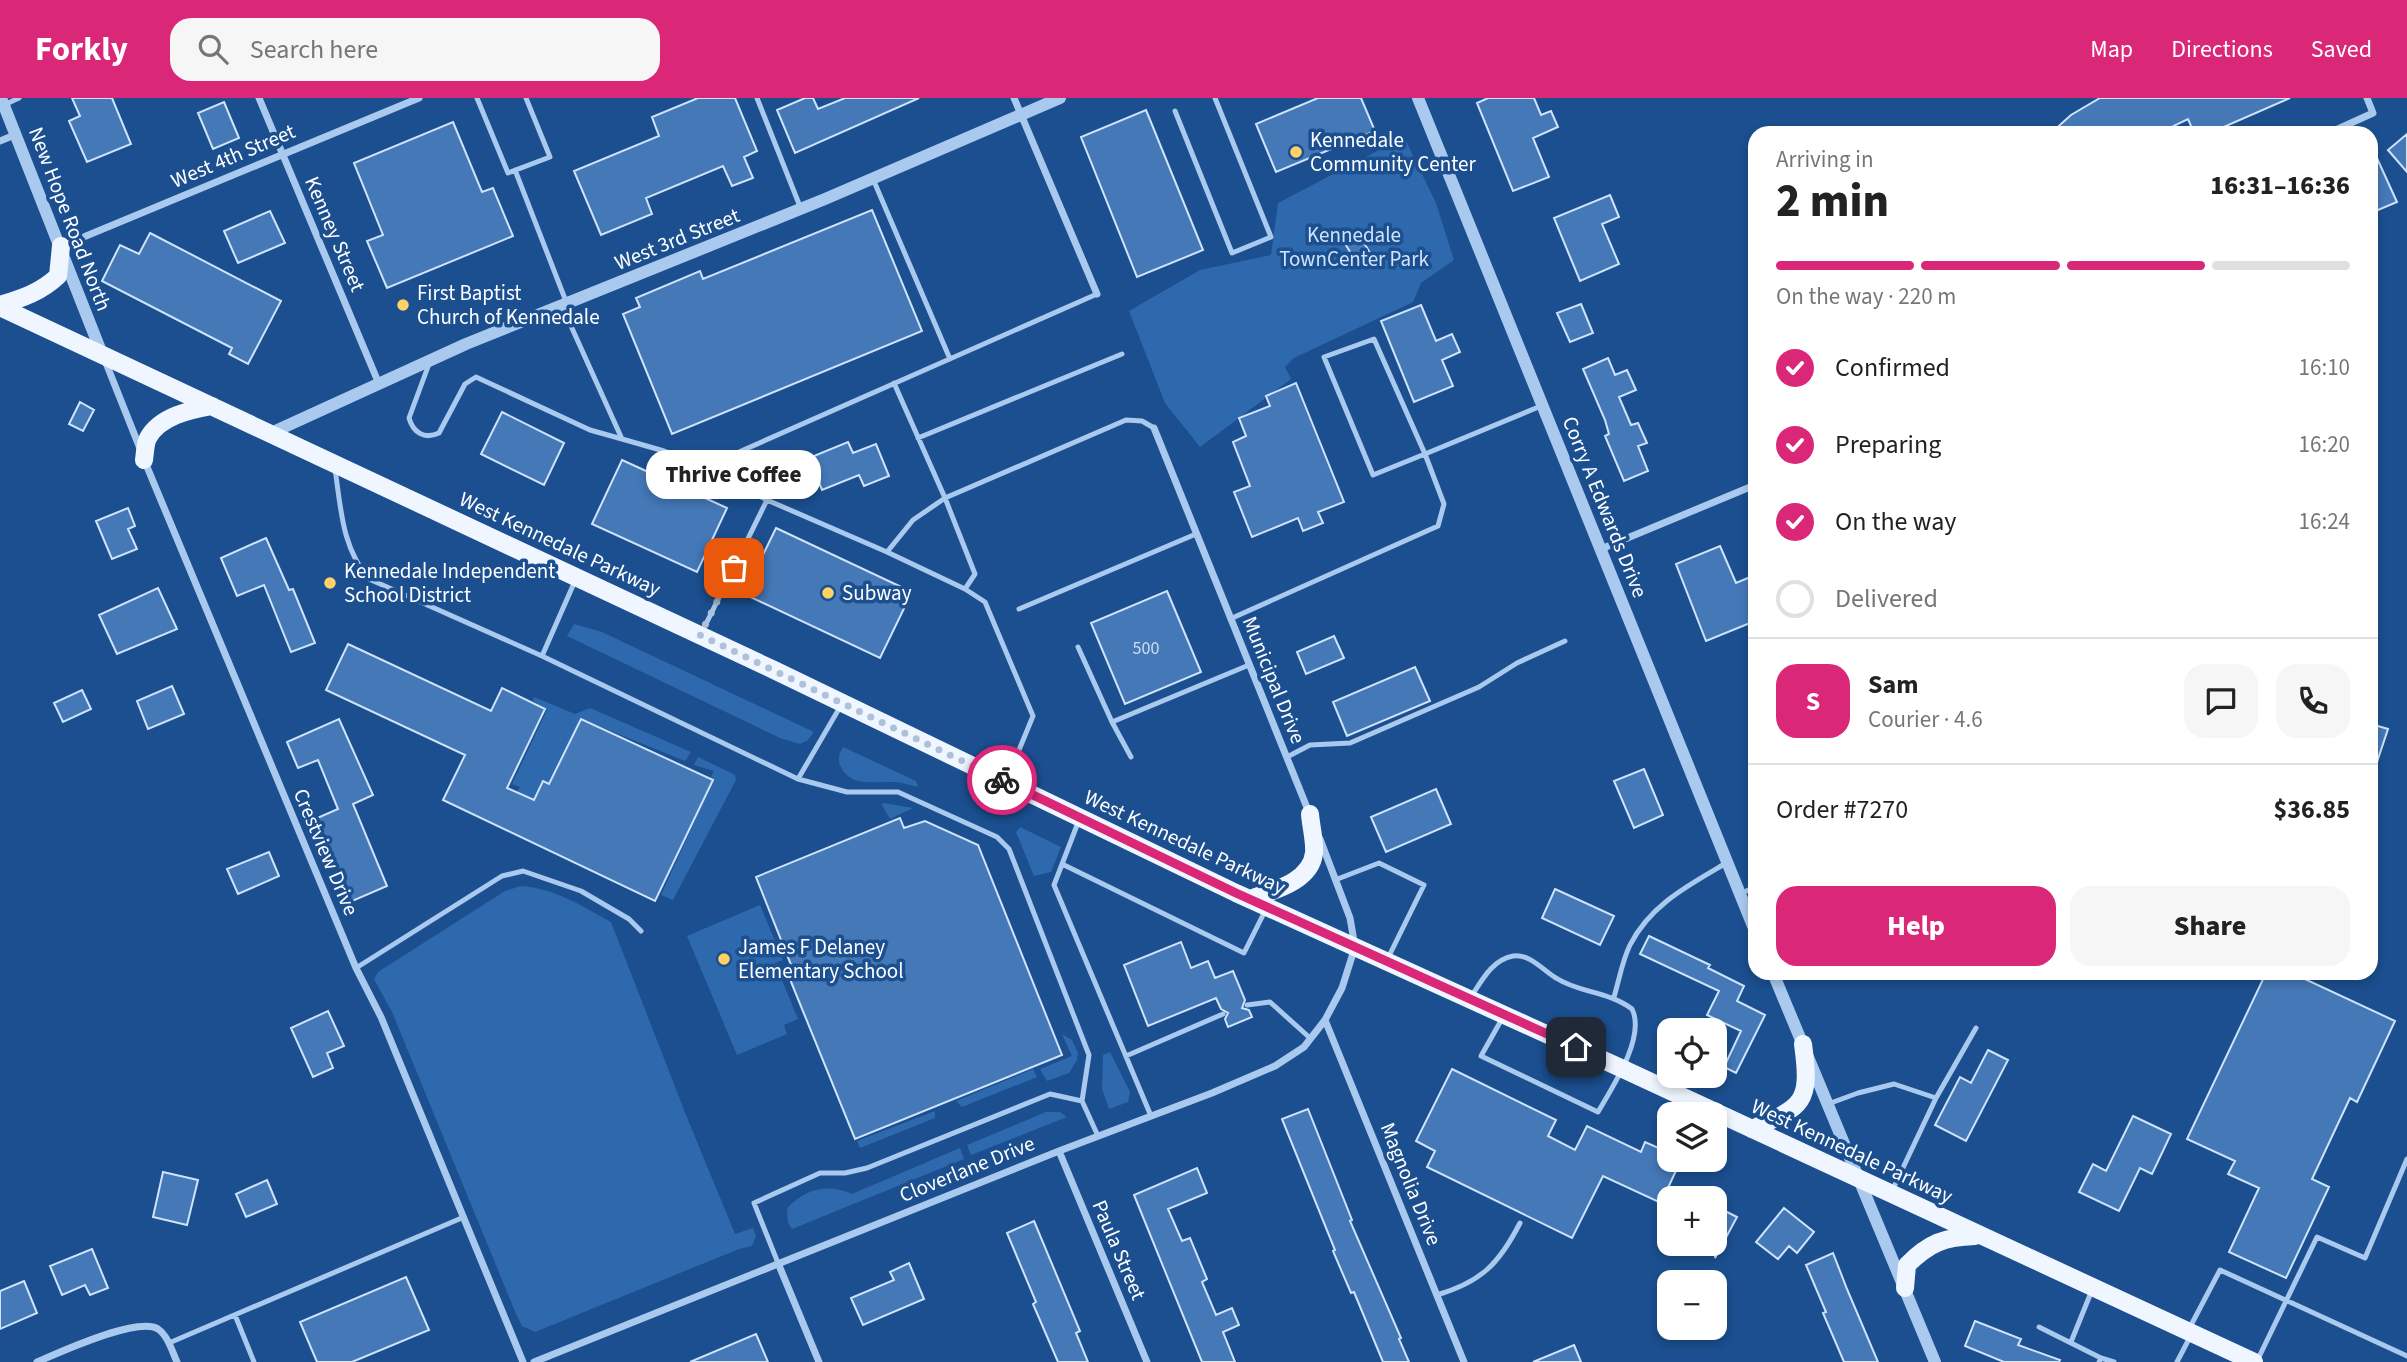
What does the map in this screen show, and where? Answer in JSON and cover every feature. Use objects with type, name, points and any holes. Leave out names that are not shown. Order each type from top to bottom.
[{"type":"main road","points":[[0,306],[46,287],[58,275],[61,246]]},
{"type":"main road","name":"West Kennedale Parkway","points":[[0,306],[842,702],[1267,907],[1504,1014],[2253,1362]]},
{"type":"main road","points":[[144,460],[147,439],[160,425],[183,412],[212,405]]},
{"type":"main road","points":[[1250,899],[1290,883],[1305,872],[1314,855],[1310,814]]},
{"type":"main road","points":[[1752,1129],[1790,1112],[1804,1098],[1807,1075],[1803,1044]]},
{"type":"main road","points":[[1905,1288],[1907,1265],[1923,1248],[1951,1237],[1980,1235]]},
{"type":"street","name":"Kenney Street","points":[[259,98],[379,384]]},
{"type":"street","name":"West 4th Street","points":[[61,246],[419,98]]},
{"type":"street","points":[[1014,98],[1097,295]]},
{"type":"street","name":"West 3rd Street","points":[[271,433],[429,361],[873,179],[1060,98]]},
{"type":"street","name":"Corry A Edwards Drive","points":[[1418,98],[1748,914]]},
{"type":"street","points":[[2344,126],[2373,113],[2367,98]]},
{"type":"street","name":"New Hope Road North","points":[[2,102],[17,134],[102,354]]},
{"type":"street","points":[[0,141],[17,134]]},
{"type":"street","name":"Crestview Drive","points":[[102,354],[356,968],[381,1017],[523,1362]]},
{"type":"street","name":"Municipal Drive","points":[[1154,428],[1310,814],[1350,918],[1355,947]]},
{"type":"street","points":[[1601,549],[1748,488]]},
{"type":"street","name":"Cloverlane Drive","points":[[534,1362],[1275,1066],[1304,1047],[1325,1020],[1342,988],[1355,947]]},
{"type":"street","points":[[1776,980],[1935,1362]]},
{"type":"street","name":"Magnolia Drive","points":[[1325,1020],[1464,1362]]},
{"type":"street","name":"Paula Street","points":[[1059,1151],[1147,1362]]},
{"type":"street","points":[[778,1263],[819,1362]]},
{"type":"street","points":[[37,1362],[88,1340],[142,1326],[160,1330],[177,1362]]},
{"type":"lane","points":[[2,102],[19,98]]},
{"type":"lane","points":[[477,98],[508,173],[550,157],[526,98]]},
{"type":"lane","points":[[757,98],[801,209]]},
{"type":"lane","points":[[1175,111],[1232,253],[1271,237],[1215,98]]},
{"type":"lane","points":[[515,170],[565,305],[622,439]]},
{"type":"lane","points":[[873,179],[950,359]]},
{"type":"lane","points":[[705,467],[1097,295]]},
{"type":"lane","points":[[1230,619],[1438,526],[1444,504],[1425,454],[1374,339],[1324,357],[1373,474],[1425,454],[1542,405]]},
{"type":"lane","points":[[918,438],[1122,354]]},
{"type":"lane","points":[[429,361],[409,418],[420,434],[431,437],[439,433],[466,384],[476,377],[590,430],[664,451],[705,467],[767,500],[887,552],[985,602],[1033,716],[1006,782]]},
{"type":"lane","points":[[894,383],[975,574],[965,590]]},
{"type":"lane","points":[[887,552],[913,520],[945,498],[1126,420],[1142,421],[1154,428]]},
{"type":"lane","points":[[334,463],[340,522],[359,569],[369,579],[542,656],[798,779],[847,792],[898,792],[997,837],[1009,849],[1089,1055],[1082,1101],[1098,1136]]},
{"type":"lane","points":[[700,635],[767,500]]},
{"type":"lane","points":[[1019,608],[1196,534]]},
{"type":"lane","points":[[542,656],[576,577]]},
{"type":"lane","points":[[1287,758],[1310,745],[1350,743],[1479,687],[1517,663],[1565,641]]},
{"type":"lane","points":[[1078,647],[1131,757]]},
{"type":"lane","points":[[1112,722],[1248,665]]},
{"type":"lane","points":[[798,779],[842,702]]},
{"type":"lane","points":[[1080,817],[1054,885],[1151,1116]]},
{"type":"lane","points":[[1614,997],[1629,947],[1651,913],[1685,887],[1728,862]]},
{"type":"lane","points":[[1335,880],[1379,863],[1424,885],[1387,961]]},
{"type":"lane","points":[[1062,864],[1244,953],[1267,907]]},
{"type":"lane","points":[[356,968],[502,876],[523,871],[581,891],[629,919],[641,931]]},
{"type":"lane","points":[[1740,894],[1748,890]]},
{"type":"lane","points":[[1470,999],[1488,971],[1514,956],[1523,956],[1558,980],[1614,997],[1632,1009],[1636,1016],[1636,1026],[1623,1069],[1598,1112],[1481,1056],[1504,1014]]},
{"type":"lane","points":[[1247,1005],[1270,1002],[1310,1038]]},
{"type":"lane","points":[[1126,1056],[1223,1014]]},
{"type":"lane","points":[[1890,1194],[1936,1098],[1976,1028]]},
{"type":"lane","points":[[1828,1104],[1894,1084],[1936,1098]]},
{"type":"lane","points":[[778,1263],[754,1203],[820,1173],[845,1174],[867,1168],[1050,1094],[1082,1101]]},
{"type":"lane","points":[[2253,1362],[2287,1301],[2317,1237],[2365,1258],[2407,1159]]},
{"type":"lane","points":[[169,1343],[464,1217]]},
{"type":"lane","points":[[1437,1295],[1463,1287],[1493,1265],[1507,1248],[1520,1223]]},
{"type":"lane","points":[[2177,1362],[2220,1270],[2407,1356]]},
{"type":"lane","points":[[2071,1342],[2092,1287]]},
{"type":"lane","points":[[236,1315],[254,1362]]},
{"type":"lane","points":[[2039,1327],[2100,1360],[2114,1362]]},
{"type":"green space","name":"Kennedale TownCenter Park","points":[[1404,137],[1436,203],[1454,260],[1421,283],[1413,302],[1294,358],[1285,367],[1291,379],[1200,447],[1165,403],[1129,311],[1200,270],[1271,255],[1278,203]]},
{"type":"green space","points":[[574,624],[602,632],[814,732],[808,740],[800,744],[780,738],[567,636]]},
{"type":"green space","points":[[534,697],[575,714],[590,708],[691,752],[685,761],[581,719],[549,784],[534,800],[517,792],[520,787],[512,784],[547,710],[533,701]]},
{"type":"green space","points":[[843,747],[916,781],[918,787],[896,782],[865,782],[851,778],[845,774],[839,761]]},
{"type":"green space","points":[[698,757],[735,775],[736,780],[673,900],[661,895],[713,781],[710,779],[714,771],[694,765]]},
{"type":"green space","points":[[884,803],[913,808],[890,819],[882,805]]},
{"type":"green space","points":[[1020,827],[1061,847],[1051,872],[1034,876],[1016,832]]},
{"type":"green space","points":[[521,886],[556,894],[611,922],[735,1234],[753,1228],[756,1236],[752,1246],[535,1332],[522,1326],[516,1314],[392,1012],[374,979],[378,972],[505,891]]},
{"type":"green space","points":[[760,905],[783,960],[775,963],[798,1019],[784,1025],[787,1034],[737,1055],[687,936]]},
{"type":"green space","points":[[1062,1034],[1072,1040],[1078,1053],[1077,1060],[1069,1073],[1047,1081],[1040,1069],[1072,1056]]},
{"type":"green space","points":[[1110,1052],[1130,1092],[1128,1102],[1109,1109],[1102,1089],[1103,1055]]},
{"type":"green space","points":[[1033,1069],[1037,1077],[962,1107],[956,1101]]},
{"type":"green space","points":[[935,1111],[935,1118],[860,1148],[857,1141]]},
{"type":"green space","points":[[1046,1112],[1060,1112],[1067,1117],[971,1155],[967,1145]]},
{"type":"green space","points":[[960,1148],[964,1159],[792,1229],[788,1223],[787,1208],[809,1192],[834,1189],[852,1194]]},
{"type":"building","points":[[72,98],[112,98],[131,144],[87,162],[69,121],[80,116]]},
{"type":"building","points":[[698,98],[735,98],[757,151],[744,157],[753,178],[732,186],[723,166],[646,198],[652,214],[601,235],[574,171],[659,136],[652,117]]},
{"type":"building","points":[[805,98],[813,98],[818,109],[845,98],[919,98],[795,153],[777,110]]},
{"type":"building","name":"Kennedale Community Center","points":[[1318,98],[1361,98],[1375,131],[1276,172],[1256,124]]},
{"type":"building","points":[[1488,98],[1534,98],[1541,115],[1551,111],[1558,127],[1533,138],[1549,177],[1513,191],[1477,103]]},
{"type":"building","points":[[2100,98],[2290,98],[2226,126],[2191,126],[2188,119],[2174,126],[2059,126],[2071,115]]},
{"type":"building","points":[[224,102],[239,138],[213,149],[198,113]]},
{"type":"building","points":[[1146,110],[1203,250],[1137,277],[1081,137]]},
{"type":"building","points":[[453,122],[482,192],[493,188],[513,236],[387,288],[367,241],[383,235],[354,163]]},
{"type":"building","points":[[2407,134],[2407,172],[2388,150]]},
{"type":"building","points":[[2378,160],[2397,202],[2378,210]]},
{"type":"building","points":[[1610,195],[1619,217],[1602,224],[1619,264],[1580,281],[1554,218]]},
{"type":"building","points":[[872,210],[922,331],[672,434],[623,314],[640,307],[636,298],[700,271],[703,279]]},
{"type":"building","points":[[270,211],[285,243],[238,263],[224,231]]},
{"type":"building","points":[[1357,231],[1373,258],[1359,266],[1342,239]]},
{"type":"building","points":[[150,233],[281,301],[248,364],[229,354],[232,348],[102,281],[120,245],[139,254]]},
{"type":"building","points":[[1581,304],[1593,333],[1570,342],[1557,313]]},
{"type":"building","points":[[1421,305],[1436,341],[1452,334],[1460,352],[1442,360],[1453,386],[1414,402],[1381,321]]},
{"type":"building","points":[[1608,358],[1615,375],[1627,370],[1636,390],[1619,397],[1631,425],[1638,423],[1647,443],[1638,446],[1648,471],[1624,481],[1605,436],[1609,434],[1605,420],[1583,369]]},
{"type":"building","points":[[1296,383],[1344,502],[1318,512],[1323,523],[1303,531],[1298,518],[1252,537],[1234,492],[1250,486],[1233,442],[1246,436],[1239,418],[1270,406],[1266,396]]},
{"type":"building","points":[[80,402],[94,410],[83,431],[69,424]]},
{"type":"building","points":[[502,412],[564,443],[544,485],[481,454]]},
{"type":"building","points":[[848,442],[853,453],[876,444],[889,476],[864,486],[859,475],[822,490],[809,458]]},
{"type":"building","points":[[622,460],[727,508],[697,572],[592,524]]},
{"type":"building","points":[[128,508],[135,526],[128,529],[137,549],[112,559],[96,521]]},
{"type":"building","name":"Subway","points":[[776,528],[912,592],[880,658],[744,594]]},
{"type":"building","points":[[266,538],[289,590],[293,589],[315,643],[291,652],[264,585],[237,596],[221,558]]},
{"type":"building","points":[[1720,546],[1736,583],[1748,578],[1748,624],[1706,641],[1676,564]]},
{"type":"building","points":[[158,588],[177,629],[117,654],[99,615]]},
{"type":"building","points":[[1167,591],[1201,672],[1125,704],[1091,623]]},
{"type":"building","points":[[1334,636],[1344,658],[1306,674],[1297,652]]},
{"type":"building","points":[[348,644],[491,711],[502,688],[545,709],[507,788],[534,800],[543,781],[549,784],[581,719],[713,780],[655,901],[443,800],[465,755],[326,690]]},
{"type":"building","points":[[1415,667],[1430,701],[1347,736],[1333,702]]},
{"type":"building","points":[[172,686],[184,714],[148,729],[137,701]]},
{"type":"building","points":[[82,690],[91,709],[63,722],[54,703]]},
{"type":"building","points":[[339,719],[373,795],[353,804],[387,886],[350,902],[315,819],[338,809],[318,760],[298,768],[287,742]]},
{"type":"building","points":[[2378,726],[2388,729],[2378,759]]},
{"type":"building","points":[[1644,769],[1663,815],[1634,828],[1614,781]]},
{"type":"building","points":[[1436,789],[1451,824],[1386,852],[1371,817]]},
{"type":"building","points":[[900,818],[904,828],[925,821],[978,845],[1062,1055],[855,1139],[785,967],[791,965],[756,877]]},
{"type":"building","points":[[269,852],[279,876],[238,894],[227,869]]},
{"type":"building","points":[[1555,889],[1614,916],[1600,945],[1542,918]]},
{"type":"building","points":[[1649,936],[1710,965],[1708,968],[1744,986],[1737,1001],[1765,1015],[1736,1073],[1727,1068],[1727,1061],[1741,1031],[1727,1024],[1727,1018],[1707,1015],[1719,991],[1640,954]]},
{"type":"building","points":[[1181,942],[1191,968],[1208,961],[1215,978],[1233,971],[1245,1000],[1242,1008],[1249,1010],[1252,1017],[1228,1027],[1225,1019],[1228,1013],[1221,1009],[1216,998],[1148,1026],[1124,965]]},
{"type":"building","points":[[2263,980],[2307,980],[2395,1021],[2357,1102],[2350,1098],[2312,1179],[2329,1187],[2286,1278],[2229,1252],[2259,1188],[2228,1174],[2235,1161],[2187,1139]]},
{"type":"building","points":[[328,1011],[344,1046],[327,1053],[333,1068],[313,1077],[291,1028]]},
{"type":"building","points":[[1988,1050],[2008,1060],[1966,1141],[1935,1125],[1960,1077],[1971,1083]]},
{"type":"building","points":[[1452,1069],[1556,1120],[1548,1136],[1575,1150],[1587,1126],[1641,1152],[1645,1142],[1657,1147],[1657,1172],[1675,1172],[1669,1186],[1657,1186],[1657,1201],[1603,1176],[1572,1238],[1427,1167],[1435,1151],[1416,1141]]},
{"type":"building","points":[[1308,1109],[1352,1220],[1350,1221],[1409,1362],[1383,1362],[1354,1292],[1351,1293],[1333,1251],[1335,1250],[1282,1119]]},
{"type":"building","points":[[2133,1116],[2171,1134],[2152,1174],[2140,1168],[2119,1211],[2079,1192],[2093,1164],[2106,1171]]},
{"type":"building","points":[[1197,1168],[1207,1193],[1168,1209],[1182,1241],[1190,1238],[1207,1279],[1202,1282],[1216,1315],[1232,1308],[1239,1325],[1223,1332],[1235,1362],[1202,1362],[1134,1195]]},
{"type":"building","points":[[163,1172],[198,1180],[187,1225],[153,1217]]},
{"type":"building","points":[[267,1180],[277,1204],[246,1217],[236,1194]]},
{"type":"building","points":[[1784,1208],[1814,1232],[1797,1253],[1789,1246],[1778,1259],[1756,1242]]},
{"type":"building","points":[[1727,1212],[1737,1217],[1727,1236]]},
{"type":"building","points":[[1034,1221],[1080,1331],[1076,1333],[1088,1362],[1058,1362],[1033,1304],[1036,1302],[1007,1233]]},
{"type":"building","points":[[92,1249],[108,1288],[90,1295],[85,1285],[62,1295],[50,1266]]},
{"type":"building","points":[[1833,1253],[1878,1362],[1844,1362],[1823,1313],[1826,1312],[1806,1265]]},
{"type":"building","points":[[909,1263],[924,1299],[863,1325],[851,1298],[894,1280],[890,1272]]},
{"type":"building","points":[[406,1277],[429,1330],[352,1362],[317,1362],[300,1322]]},
{"type":"building","points":[[24,1281],[37,1313],[0,1329],[0,1291]]},
{"type":"building","points":[[1975,1321],[2021,1339],[2018,1345],[2060,1360],[2004,1362],[1965,1346]]},
{"type":"building","points":[[756,1334],[768,1362],[690,1362]]},
{"type":"building","points":[[1574,1345],[1581,1362],[1533,1362]]},
{"type":"way so far","points":[[734,568],[700,635],[1002,780]]},
{"type":"place","name":"Kennedale Community Center","points":[[1296,152]]},
{"type":"place","name":"First Baptist Church of Kennedale","points":[[403,305]]},
{"type":"place","name":"Thrive Coffee","points":[[734,568]]},
{"type":"place","name":"Kennedale Independent School District","points":[[330,583]]},
{"type":"place","name":"Subway","points":[[828,593]]},
{"type":"place","name":"James F Delaney Elementary School","points":[[724,959]]},
{"type":"route","points":[[1002,780],[1236,893],[1576,1047]]}]
